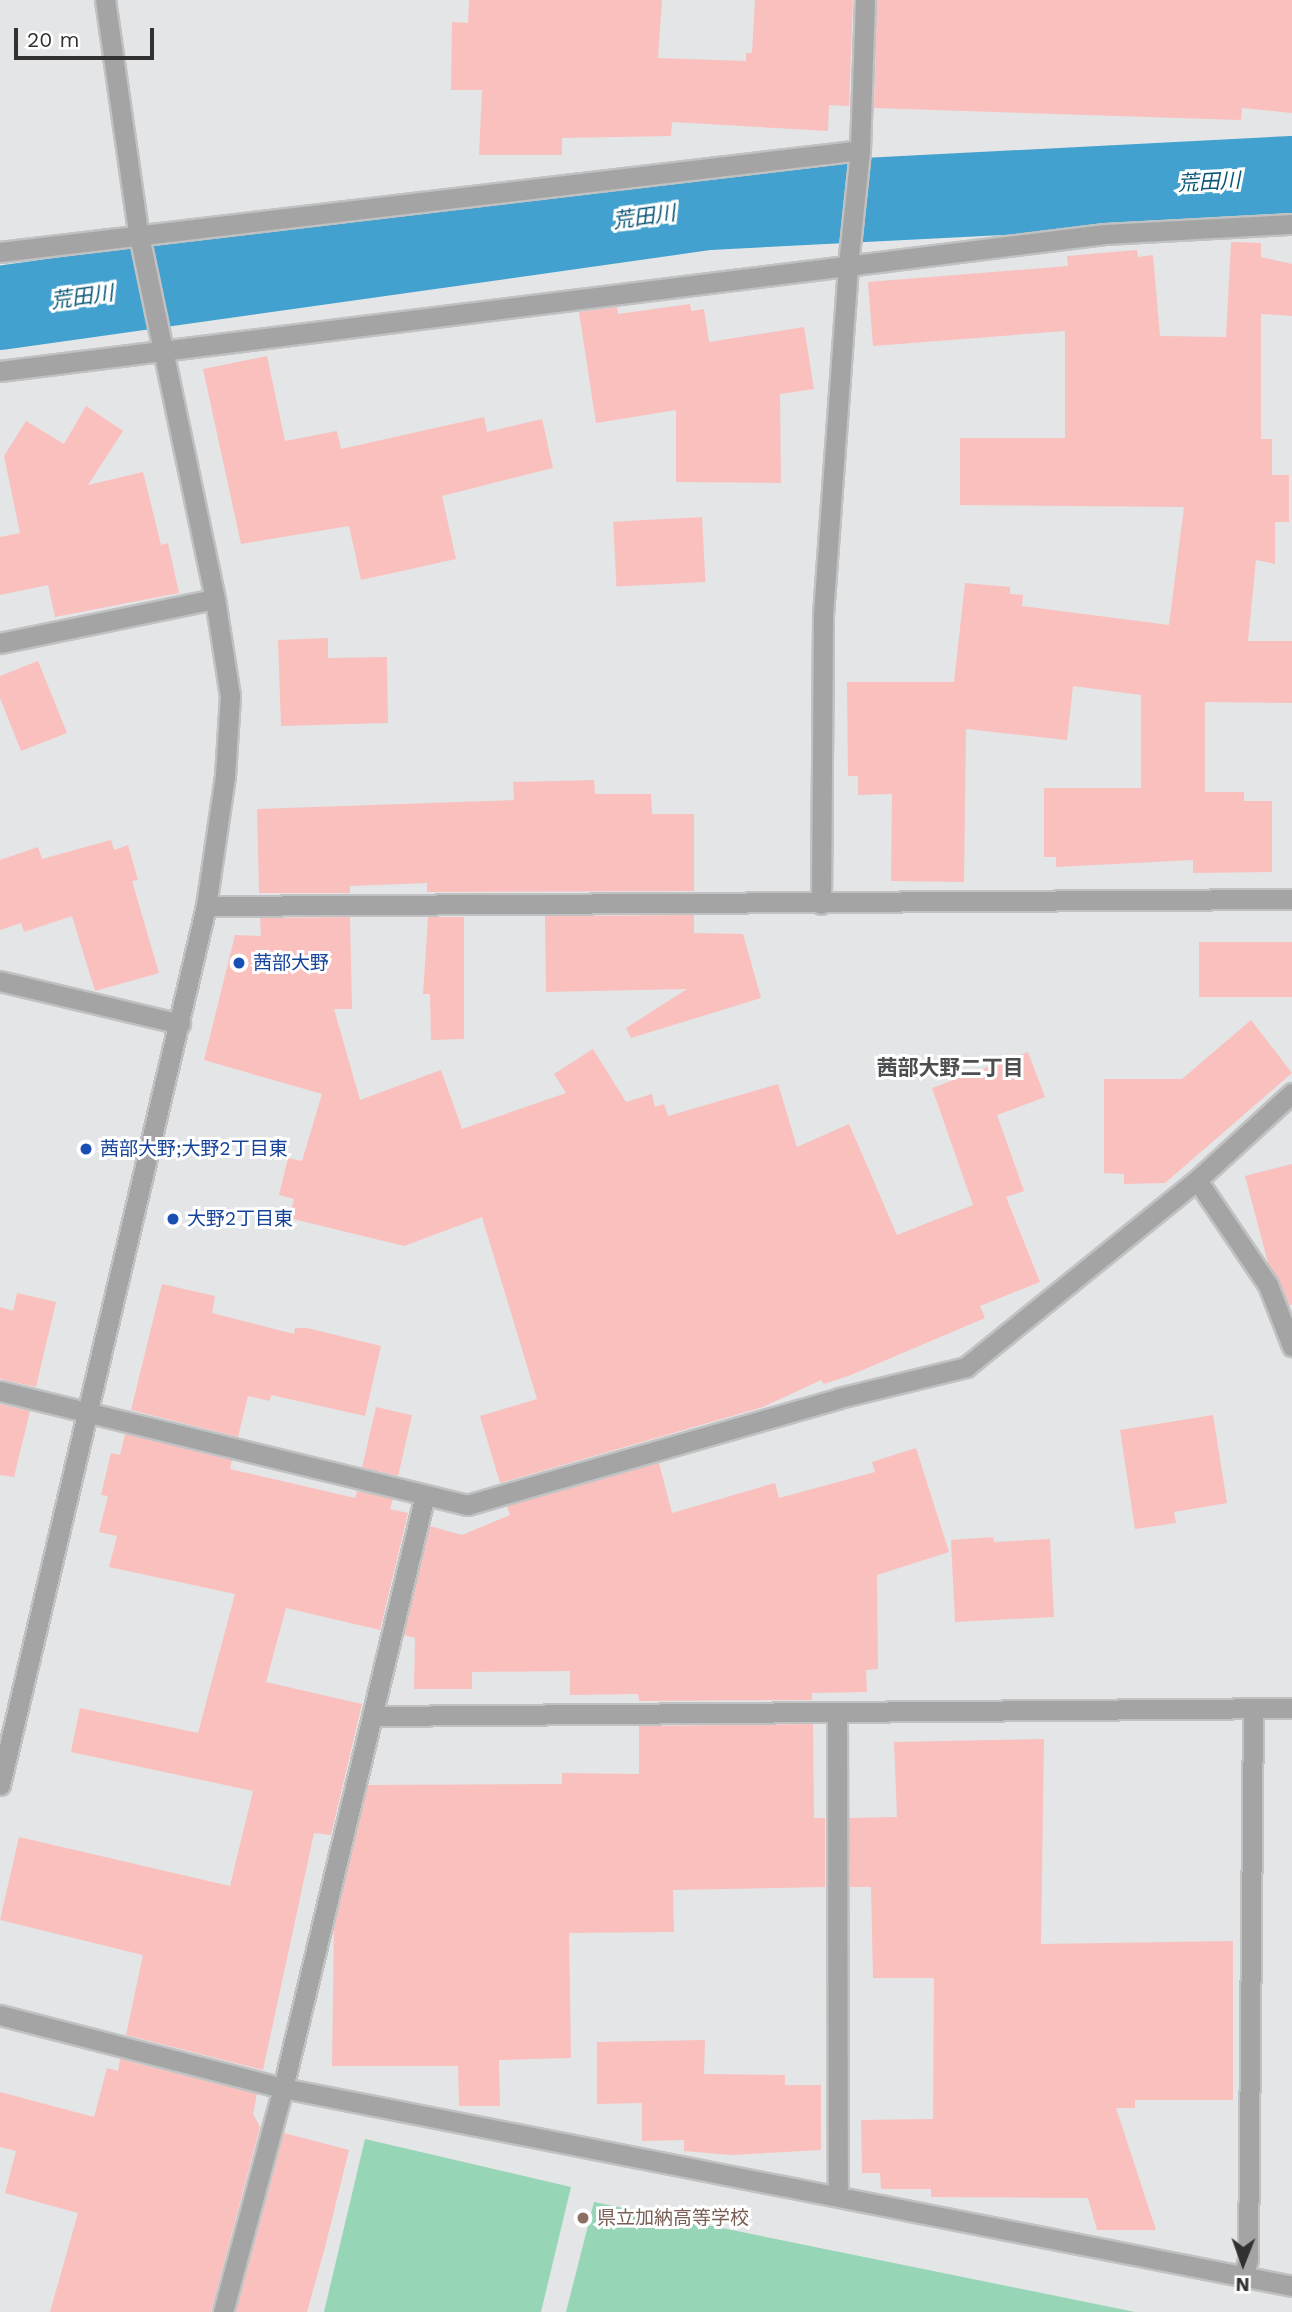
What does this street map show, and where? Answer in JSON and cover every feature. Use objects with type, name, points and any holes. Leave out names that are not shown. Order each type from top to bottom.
[{"type":"street","points":[[0,1785],[6,1738],[91,1412],[206,905],[225,776],[230,695],[215,599],[138,231],[105,0]]},
{"type":"street","points":[[821,904],[823,615],[848,265],[860,150],[865,0]]},
{"type":"street","points":[[0,252],[138,231],[860,150]]},
{"type":"street","points":[[0,371],[1105,234],[1292,224]]},
{"type":"street","points":[[0,643],[215,599]]},
{"type":"street","points":[[206,905],[821,904],[1292,899]]},
{"type":"street","points":[[0,981],[180,1024]]},
{"type":"street","points":[[0,1391],[91,1412],[424,1499],[467,1505],[839,1398],[966,1367],[1197,1180],[1292,1093]]},
{"type":"street","points":[[1197,1180],[1268,1285],[1292,1346]]},
{"type":"street","points":[[223,2312],[283,2088],[424,1499]]},
{"type":"street","points":[[1243,2277],[1248,2259],[1253,1709]]},
{"type":"street","points":[[374,1716],[1292,1709]]},
{"type":"street","points":[[837,1712],[838,2196]]},
{"type":"street","points":[[0,2015],[283,2088],[1292,2286]]},
{"type":"green space","points":[[365,2139],[571,2187],[541,2312],[324,2312]]},
{"type":"green space","points":[[594,2202],[1135,2312],[566,2312]]},
{"type":"building","points":[[469,0],[662,0],[658,58],[746,61],[746,53],[752,53],[755,0],[853,0],[849,106],[829,105],[828,131],[672,122],[671,136],[562,138],[562,155],[479,155],[482,90],[451,90],[452,22],[468,23]]},
{"type":"building","points":[[877,0],[1292,0],[1292,113],[1242,108],[1241,120],[874,108]]},
{"type":"building","points":[[1231,242],[1261,243],[1261,257],[1292,264],[1292,316],[1261,314],[1261,439],[1272,439],[1272,475],[1289,475],[1289,522],[1275,522],[1275,564],[1256,560],[1248,641],[1292,641],[1292,703],[1205,702],[1205,792],[1244,792],[1244,801],[1272,801],[1272,872],[1193,873],[1193,860],[1056,867],[1056,857],[1044,857],[1044,788],[1141,788],[1141,695],[1073,686],[1067,740],[966,729],[964,882],[891,881],[892,794],[858,795],[858,776],[848,776],[847,682],[954,682],[965,583],[1010,587],[1010,594],[1023,595],[1022,606],[1169,625],[1184,507],[960,505],[960,438],[1065,438],[1065,331],[873,346],[868,282],[1068,266],[1067,256],[1137,250],[1138,257],[1153,255],[1160,336],[1226,337]]},
{"type":"building","points":[[690,304],[691,311],[704,309],[709,342],[804,327],[814,389],[780,394],[781,483],[676,482],[676,410],[596,423],[579,312],[617,307],[618,314]]},
{"type":"building","points":[[267,356],[285,441],[337,431],[341,449],[484,417],[487,432],[542,419],[553,468],[442,496],[456,559],[361,580],[349,526],[241,544],[203,369]]},
{"type":"building","points":[[86,406],[123,431],[88,485],[143,472],[161,545],[168,543],[179,593],[55,617],[48,585],[0,595],[0,537],[20,533],[4,456],[26,421],[64,444]]},
{"type":"building","points":[[702,517],[705,582],[617,587],[613,522]]},
{"type":"building","points":[[328,638],[328,658],[387,657],[388,723],[281,726],[278,640]]},
{"type":"building","points":[[38,661],[67,733],[21,751],[0,698],[0,676]]},
{"type":"building","points":[[594,780],[595,794],[651,794],[652,814],[694,814],[694,891],[427,892],[427,883],[350,886],[350,893],[259,893],[257,809],[514,800],[513,782]]},
{"type":"building","points":[[111,840],[114,850],[128,845],[138,880],[132,881],[159,973],[95,991],[72,916],[24,932],[21,923],[0,930],[0,860],[38,847],[42,859]]},
{"type":"building","points":[[694,915],[694,933],[743,934],[761,998],[631,1038],[626,1028],[687,989],[546,992],[545,916]]},
{"type":"building","points":[[350,917],[352,1009],[334,1009],[360,1100],[441,1070],[462,1129],[566,1093],[554,1074],[593,1049],[626,1102],[652,1094],[655,1107],[664,1104],[668,1116],[778,1084],[797,1147],[849,1124],[897,1235],[973,1205],[932,1088],[1028,1052],[1045,1097],[997,1115],[1024,1191],[1006,1197],[1040,1282],[980,1306],[985,1318],[851,1375],[824,1384],[821,1380],[763,1407],[500,1483],[480,1416],[537,1399],[482,1217],[404,1246],[289,1218],[294,1199],[279,1195],[288,1158],[302,1161],[322,1094],[204,1060],[235,935],[261,936],[260,918]]},
{"type":"building","points":[[428,917],[464,917],[464,1039],[431,1040],[430,994],[423,994]]},
{"type":"building","points":[[1199,942],[1292,942],[1292,997],[1199,997]]},
{"type":"building","points":[[1251,1020],[1292,1073],[1165,1183],[1124,1184],[1124,1174],[1104,1173],[1104,1079],[1182,1079]]},
{"type":"building","points":[[1292,1164],[1292,1305],[1289,1305],[1268,1263],[1245,1176]]},
{"type":"building","points":[[162,1284],[215,1296],[212,1313],[294,1334],[295,1328],[307,1328],[381,1346],[365,1416],[271,1395],[270,1401],[248,1396],[238,1437],[131,1410]]},
{"type":"building","points":[[17,1293],[56,1302],[36,1387],[0,1379],[0,1307],[13,1311]]},
{"type":"building","points":[[0,1404],[30,1411],[14,1477],[0,1475]]},
{"type":"building","points":[[376,1407],[412,1415],[398,1476],[362,1467]]},
{"type":"building","points":[[1213,1415],[1227,1503],[1174,1512],[1176,1523],[1135,1529],[1120,1430]]},
{"type":"building","points":[[125,1434],[232,1460],[230,1469],[355,1498],[357,1491],[393,1499],[390,1509],[408,1513],[380,1630],[286,1608],[266,1682],[362,1704],[331,1835],[314,1833],[263,2070],[126,2035],[143,1955],[0,1920],[19,1837],[230,1886],[253,1791],[71,1752],[80,1708],[198,1733],[235,1594],[109,1567],[117,1536],[99,1532],[108,1496],[101,1495],[111,1453],[120,1455]]},
{"type":"building","points":[[916,1448],[949,1552],[877,1575],[878,1669],[866,1670],[867,1692],[812,1693],[812,1700],[639,1701],[638,1694],[570,1695],[570,1671],[472,1672],[472,1689],[414,1689],[415,1638],[404,1635],[430,1526],[462,1535],[510,1515],[507,1506],[659,1463],[672,1513],[775,1483],[779,1498],[875,1472],[872,1462]]},
{"type":"building","points":[[993,1537],[994,1542],[1050,1539],[1054,1617],[955,1622],[951,1540]]},
{"type":"building","points":[[813,1724],[814,1818],[825,1818],[825,1887],[673,1890],[674,1932],[569,1933],[571,2058],[499,2060],[500,2106],[459,2106],[458,2066],[332,2066],[334,1926],[368,1785],[562,1784],[562,1773],[639,1774],[639,1726]]},
{"type":"building","points":[[1044,1739],[1041,1944],[1233,1941],[1233,2100],[1135,2100],[1135,2108],[1116,2108],[1156,2230],[1097,2230],[1088,2198],[931,2197],[931,2189],[881,2189],[880,2173],[862,2173],[861,2120],[933,2119],[934,1978],[873,1978],[871,1887],[850,1887],[849,1818],[897,1817],[894,1742]]},
{"type":"building","points":[[705,2040],[704,2074],[785,2075],[785,2085],[821,2085],[821,2150],[731,2155],[684,2151],[684,2140],[642,2141],[642,2103],[597,2104],[597,2042]]},
{"type":"building","points":[[120,2059],[257,2094],[253,2114],[260,2127],[211,2312],[50,2312],[78,2213],[5,2193],[16,2151],[0,2147],[0,2092],[94,2117],[107,2068],[118,2071]]},
{"type":"building","points":[[284,2133],[349,2150],[325,2247],[307,2312],[236,2312]]},
{"type":"waterway","name":"荒田川","points":[[0,308],[708,208],[1292,178]]},
{"type":"place","name":"茜部大野","points":[[239,963]]},
{"type":"place","name":"茜部大野;大野2丁目東","points":[[86,1149]]},
{"type":"place","name":"大野2丁目東","points":[[173,1219]]},
{"type":"place","name":"県立加納高等学校","points":[[583,2218]]},
{"type":"district","name":"茜部大野二丁目","points":[[950,1068]]}]
